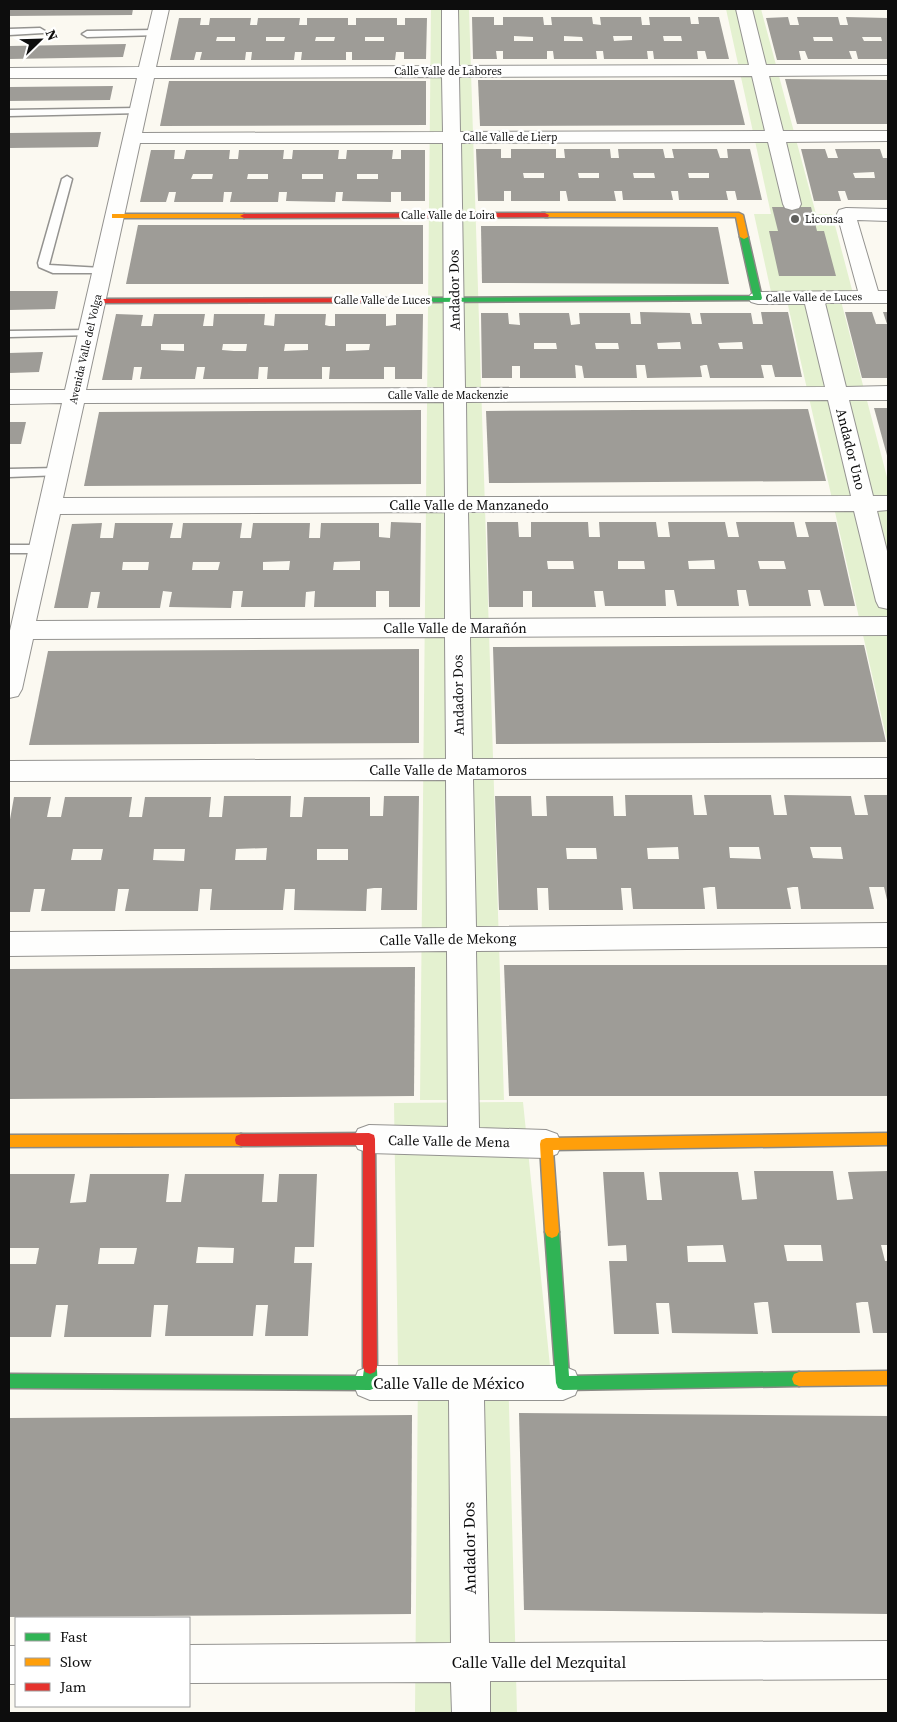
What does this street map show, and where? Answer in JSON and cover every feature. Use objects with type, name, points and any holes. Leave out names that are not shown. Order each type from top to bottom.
[{"type":"street","points":[[161,9],[180,9]]},
{"type":"street","name":"Avenida Valle del Volga","points":[[9,689],[161,9]]},
{"type":"street","name":"Andador Dos","points":[[450,9],[464,1141]]},
{"type":"street","points":[[744,9],[792,204]]},
{"type":"street","name":"Calle Valle de Labores","points":[[9,73],[888,70]]},
{"type":"street","name":"Calle Valle de Lierp","points":[[132,138],[888,136]]},
{"type":"street","name":"Calle Valle de Loira","points":[[115,216],[739,214],[748,255]]},
{"type":"street","name":"Calle Valle de Luces","points":[[96,301],[879,297],[858,254],[846,214],[888,214]]},
{"type":"street","name":"Calle Valle de Luces","points":[[748,255],[758,298]]},
{"type":"street","name":"Andador Uno","points":[[813,297],[888,601]]},
{"type":"street","name":"Calle Valle de Mackenzie","points":[[9,398],[888,392]]},
{"type":"street","name":"Calle Valle de Manzanedo","points":[[50,506],[888,503]]},
{"type":"street","name":"Calle Valle de Marañón","points":[[22,630],[888,626]]},
{"type":"street","name":"Calle Valle de Matamoros","points":[[9,771],[888,768]]},
{"type":"street","name":"Calle Valle de Mekong","points":[[9,944],[888,935]]},
{"type":"street","points":[[369,1139],[370,1383]]},
{"type":"street","name":"Calle Valle de Mena","points":[[9,1141],[369,1139],[546,1144],[888,1139]]},
{"type":"street","points":[[546,1144],[564,1382]]},
{"type":"street","name":"Calle Valle de México","points":[[9,1381],[466,1383],[888,1378]]},
{"type":"street","name":"Andador Dos","points":[[466,1383],[471,1713]]},
{"type":"street","name":"Calle Valle del Mezquital","points":[[190,1664],[888,1660]]},
{"type":"lane","points":[[9,32],[40,31]]},
{"type":"lane","points":[[87,34],[156,33]]},
{"type":"lane","points":[[9,113],[138,111]]},
{"type":"lane","points":[[67,180],[43,263],[44,267],[53,270],[102,271]]},
{"type":"lane","points":[[9,334],[88,333]]},
{"type":"lane","points":[[9,473],[57,472]]},
{"type":"lane","points":[[9,549],[40,549]]},
{"type":"green space","points":[[431,9],[469,9],[504,1100],[420,1100]]},
{"type":"green space","points":[[726,9],[761,9],[816,214],[832,214],[855,301],[841,301],[888,481],[888,745],[787,301],[773,301],[754,214],[771,214]]},
{"type":"green space","points":[[523,1102],[550,1366],[508,1368],[517,1713],[415,1713],[418,1369],[398,1369],[394,1103]]},
{"type":"building","points":[[9,9],[133,9],[132,15],[9,16]]},
{"type":"building","points":[[472,17],[494,17],[494,25],[503,25],[503,17],[543,17],[544,25],[552,25],[551,17],[592,17],[593,24],[601,25],[600,17],[641,17],[642,25],[650,25],[649,17],[690,17],[691,24],[699,24],[698,17],[719,17],[729,59],[707,59],[705,51],[697,51],[698,59],[654,59],[653,51],[647,51],[648,59],[604,59],[603,51],[596,51],[597,59],[554,59],[553,51],[547,51],[547,59],[503,59],[503,51],[496,51],[497,59],[473,59]],"holes":[[[514,36],[533,37],[533,41],[514,41]],[[564,36],[582,37],[583,41],[564,41]],[[613,36],[632,36],[632,40],[614,41]],[[663,36],[681,36],[682,41],[664,41]]]},
{"type":"building","points":[[788,17],[790,25],[799,25],[797,17],[838,17],[840,25],[848,25],[846,17],[887,18],[888,59],[858,59],[856,51],[849,51],[852,59],[808,59],[805,51],[799,51],[801,60],[777,60],[766,18]],"holes":[[[813,37],[832,37],[833,41],[814,41]],[[862,37],[881,37],[882,41],[864,41]]]},
{"type":"building","points":[[179,18],[201,18],[200,25],[209,25],[210,18],[251,18],[250,25],[257,25],[258,18],[300,18],[299,25],[307,25],[307,18],[348,18],[348,25],[356,25],[356,18],[397,18],[397,25],[405,25],[405,18],[427,18],[426,59],[404,59],[404,52],[396,52],[395,60],[352,60],[352,52],[346,52],[346,60],[301,60],[302,52],[295,52],[294,60],[251,60],[252,52],[246,52],[245,60],[200,60],[202,52],[196,52],[194,60],[170,60]],"holes":[[[217,37],[235,37],[235,41],[216,41]],[[266,37],[285,37],[284,41],[266,41]],[[316,37],[335,37],[334,41],[315,41]],[[365,37],[384,37],[384,41],[365,41]]]},
{"type":"building","points":[[126,44],[123,57],[9,59],[9,46]]},
{"type":"building","points":[[785,79],[888,80],[888,124],[797,124]]},
{"type":"building","points":[[478,80],[734,80],[745,125],[480,126]]},
{"type":"building","points":[[169,81],[426,81],[426,125],[160,126]]},
{"type":"building","points":[[113,86],[110,100],[9,101],[9,87]]},
{"type":"building","points":[[101,132],[98,147],[9,148],[9,133]]},
{"type":"building","points":[[476,149],[501,149],[501,158],[511,158],[511,149],[556,149],[556,158],[565,158],[564,149],[610,149],[611,158],[619,158],[618,149],[663,149],[665,158],[674,158],[672,149],[717,149],[720,158],[728,158],[727,149],[750,149],[762,200],[737,200],[735,191],[726,191],[728,200],[679,200],[678,191],[671,191],[673,200],[623,200],[622,191],[614,191],[616,201],[568,201],[566,191],[560,191],[560,201],[511,201],[511,191],[504,191],[504,201],[478,201]],"holes":[[[523,173],[544,173],[544,178],[524,178]],[[578,173],[599,173],[599,178],[579,178]],[[633,173],[654,173],[655,178],[634,178]],[[688,173],[709,173],[709,178],[689,178]]]},
{"type":"building","points":[[801,149],[825,149],[828,158],[838,158],[835,149],[880,149],[883,158],[888,158],[888,200],[848,200],[845,191],[838,191],[841,201],[814,201]],"holes":[[[874,172],[875,178],[855,178],[853,173]]]},
{"type":"building","points":[[151,150],[175,150],[174,159],[184,159],[186,150],[230,150],[229,159],[238,159],[239,150],[284,150],[283,159],[292,159],[293,150],[339,150],[338,159],[346,159],[347,150],[393,150],[392,159],[401,159],[401,150],[425,150],[425,201],[401,201],[401,192],[391,192],[391,202],[342,201],[343,192],[336,192],[335,202],[286,201],[287,192],[279,192],[278,202],[230,202],[232,192],[224,192],[223,202],[174,202],[176,192],[169,192],[166,202],[140,202]],"holes":[[[193,174],[213,174],[212,179],[191,179]],[[248,174],[268,174],[268,179],[247,179]],[[302,174],[323,174],[323,179],[302,179]],[[357,174],[378,174],[378,179],[357,179]]]},
{"type":"building","points":[[772,207],[811,207],[817,231],[824,231],[836,276],[779,276],[769,231],[778,231]]},
{"type":"building","points":[[138,225],[423,225],[423,284],[126,284]]},
{"type":"building","points":[[481,226],[718,227],[729,284],[482,283]]},
{"type":"building","points":[[9,291],[58,291],[55,309],[9,310]]},
{"type":"building","points":[[640,312],[690,313],[692,324],[702,324],[700,313],[751,313],[753,324],[763,324],[761,312],[788,312],[802,377],[775,377],[772,365],[761,365],[764,378],[710,378],[707,365],[704,365],[700,366],[702,377],[647,378],[645,365],[636,365],[637,378],[584,378],[582,366],[575,365],[576,378],[520,378],[520,366],[512,366],[512,378],[482,378],[481,313],[508,313],[509,324],[520,325],[519,313],[569,313],[571,325],[580,324],[579,313],[630,313],[631,324],[641,324]],"holes":[[[680,342],[681,349],[658,349],[657,343]],[[742,342],[743,349],[720,349],[718,343]],[[534,343],[556,343],[557,349],[534,349]],[[595,343],[618,343],[619,349],[596,349]]]},
{"type":"building","points":[[845,312],[872,312],[876,324],[887,324],[883,312],[888,312],[888,378],[862,378]]},
{"type":"building","points":[[116,314],[143,315],[141,326],[152,326],[154,314],[205,314],[203,326],[213,326],[214,314],[265,314],[264,325],[274,326],[275,314],[326,314],[325,325],[335,326],[335,314],[386,314],[386,326],[396,325],[396,314],[423,314],[422,379],[395,379],[395,367],[384,367],[384,379],[329,379],[330,367],[322,367],[322,379],[267,379],[268,367],[259,367],[258,379],[203,379],[205,367],[197,367],[195,379],[140,379],[142,367],[134,367],[132,380],[102,380]],"holes":[[[161,344],[184,344],[184,351],[161,350]],[[223,344],[247,344],[246,351],[222,350]],[[285,344],[308,344],[308,350],[284,351]],[[346,344],[370,344],[369,350],[346,351]]]},
{"type":"building","points":[[43,352],[39,372],[9,373],[9,353]]},
{"type":"building","points":[[874,408],[888,408],[888,459]]},
{"type":"building","points":[[808,409],[826,481],[489,483],[486,411]]},
{"type":"building","points":[[421,410],[421,484],[84,486],[99,412]]},
{"type":"building","points":[[9,422],[26,422],[21,444],[9,444]]},
{"type":"building","points":[[391,522],[421,523],[420,607],[389,607],[389,591],[376,591],[376,607],[314,607],[315,591],[306,592],[305,607],[241,607],[243,591],[233,591],[231,608],[169,607],[172,592],[163,591],[160,608],[97,608],[100,592],[91,592],[88,608],[54,608],[72,524],[102,523],[100,538],[113,538],[115,523],[173,523],[170,538],[181,538],[183,523],[242,523],[240,538],[251,538],[253,523],[310,523],[309,538],[320,538],[321,523],[379,523],[379,537],[390,538]],"holes":[[[290,561],[289,570],[263,570],[263,562]],[[360,561],[360,570],[333,570],[334,562]],[[123,562],[149,562],[148,570],[122,570]],[[193,562],[220,562],[218,570],[192,570]]]},
{"type":"building","points":[[487,522],[518,522],[519,537],[531,537],[531,522],[588,522],[589,537],[600,537],[599,522],[656,522],[658,537],[670,537],[668,522],[725,522],[728,537],[739,537],[736,522],[794,522],[797,537],[809,537],[805,522],[836,522],[855,606],[824,606],[820,590],[808,590],[811,606],[749,606],[746,590],[737,590],[739,606],[677,606],[674,590],[665,590],[666,606],[605,606],[603,591],[594,591],[596,607],[532,607],[532,591],[523,591],[523,607],[489,607]],"holes":[[[714,560],[715,569],[689,569],[688,561]],[[547,561],[573,561],[574,569],[548,569]],[[618,561],[644,561],[645,569],[618,569]],[[758,561],[784,561],[786,569],[760,569]]]},
{"type":"building","points":[[864,645],[886,742],[496,744],[493,647]]},
{"type":"building","points":[[419,649],[419,743],[29,745],[48,651]]},
{"type":"building","points":[[625,795],[692,795],[694,815],[707,815],[704,795],[771,795],[774,815],[787,815],[784,795],[851,796],[855,815],[868,815],[864,795],[888,795],[888,904],[884,887],[869,887],[874,909],[801,909],[798,887],[793,887],[787,888],[791,909],[717,909],[715,887],[710,887],[703,888],[705,909],[633,909],[631,888],[621,888],[623,910],[549,910],[548,888],[537,888],[538,910],[499,910],[495,796],[531,796],[532,816],[547,816],[546,796],[613,796],[614,816],[626,816]],"holes":[[[678,847],[679,859],[648,859],[647,848]],[[729,847],[759,847],[761,859],[730,858]],[[810,847],[841,847],[843,859],[813,858]],[[566,848],[596,848],[597,859],[567,859]]]},
{"type":"building","points":[[224,796],[291,796],[290,817],[302,817],[304,797],[370,797],[370,816],[383,816],[384,796],[419,796],[417,910],[381,910],[382,888],[374,888],[367,889],[366,911],[294,910],[295,889],[285,889],[283,910],[210,910],[212,889],[200,889],[198,911],[125,911],[129,889],[118,889],[115,911],[41,911],[45,889],[34,889],[30,912],[9,912],[9,825],[14,797],[51,797],[47,817],[61,817],[65,797],[132,797],[129,817],[142,817],[145,797],[211,797],[209,817],[222,817]],"holes":[[[267,848],[266,860],[235,860],[236,849]],[[73,849],[103,849],[101,860],[71,860]],[[154,849],[185,849],[184,861],[153,860]],[[317,849],[348,849],[348,860],[317,860]]]},
{"type":"building","points":[[504,965],[888,965],[888,1096],[509,1096]]},
{"type":"building","points":[[415,967],[414,1096],[9,1099],[9,969]]},
{"type":"building","points":[[754,1171],[833,1171],[837,1200],[853,1199],[848,1172],[888,1171],[888,1245],[881,1245],[885,1261],[888,1261],[888,1333],[873,1333],[868,1302],[862,1302],[856,1303],[860,1333],[772,1333],[768,1302],[763,1302],[754,1303],[758,1334],[672,1333],[669,1303],[656,1303],[659,1334],[614,1334],[609,1261],[627,1261],[626,1245],[608,1246],[603,1172],[644,1172],[647,1200],[662,1200],[659,1172],[738,1172],[742,1200],[757,1199]],"holes":[[[723,1245],[726,1262],[688,1262],[687,1246]],[[784,1245],[821,1245],[823,1261],[787,1261]]]},
{"type":"building","points":[[9,1174],[75,1174],[70,1203],[86,1202],[90,1174],[169,1174],[166,1202],[181,1202],[185,1174],[264,1174],[262,1202],[277,1202],[279,1174],[317,1174],[314,1247],[295,1247],[294,1263],[312,1263],[308,1336],[265,1336],[268,1305],[256,1305],[253,1336],[165,1336],[168,1305],[154,1305],[151,1337],[64,1337],[68,1305],[56,1305],[51,1337],[9,1337],[9,1264],[36,1264],[39,1248],[9,1248]],"holes":[[[198,1247],[234,1248],[233,1263],[196,1263]],[[100,1248],[137,1248],[134,1264],[98,1264]]]},
{"type":"building","points":[[519,1413],[888,1416],[888,1614],[524,1610]]},
{"type":"building","points":[[412,1415],[411,1614],[9,1617],[9,1418]]},
{"type":"traffic: fast","points":[[425,300],[758,298],[744,237]]},
{"type":"traffic: fast","points":[[552,1232],[563,1383],[799,1379]]},
{"type":"traffic: fast","points":[[9,1381],[370,1383],[370,1367]]},
{"type":"traffic: slow","points":[[545,215],[739,215],[744,237]]},
{"type":"traffic: slow","points":[[115,216],[244,216]]},
{"type":"traffic: slow","points":[[552,1232],[546,1144],[888,1139]]},
{"type":"traffic: slow","points":[[9,1141],[241,1140]]},
{"type":"traffic: slow","points":[[799,1379],[888,1378]]},
{"type":"traffic: jam","points":[[244,216],[545,215]]},
{"type":"traffic: jam","points":[[96,301],[425,300]]},
{"type":"traffic: jam","points":[[241,1140],[369,1139],[370,1367]]},
{"type":"place","name":"Liconsa","points":[[795,219]]}]
